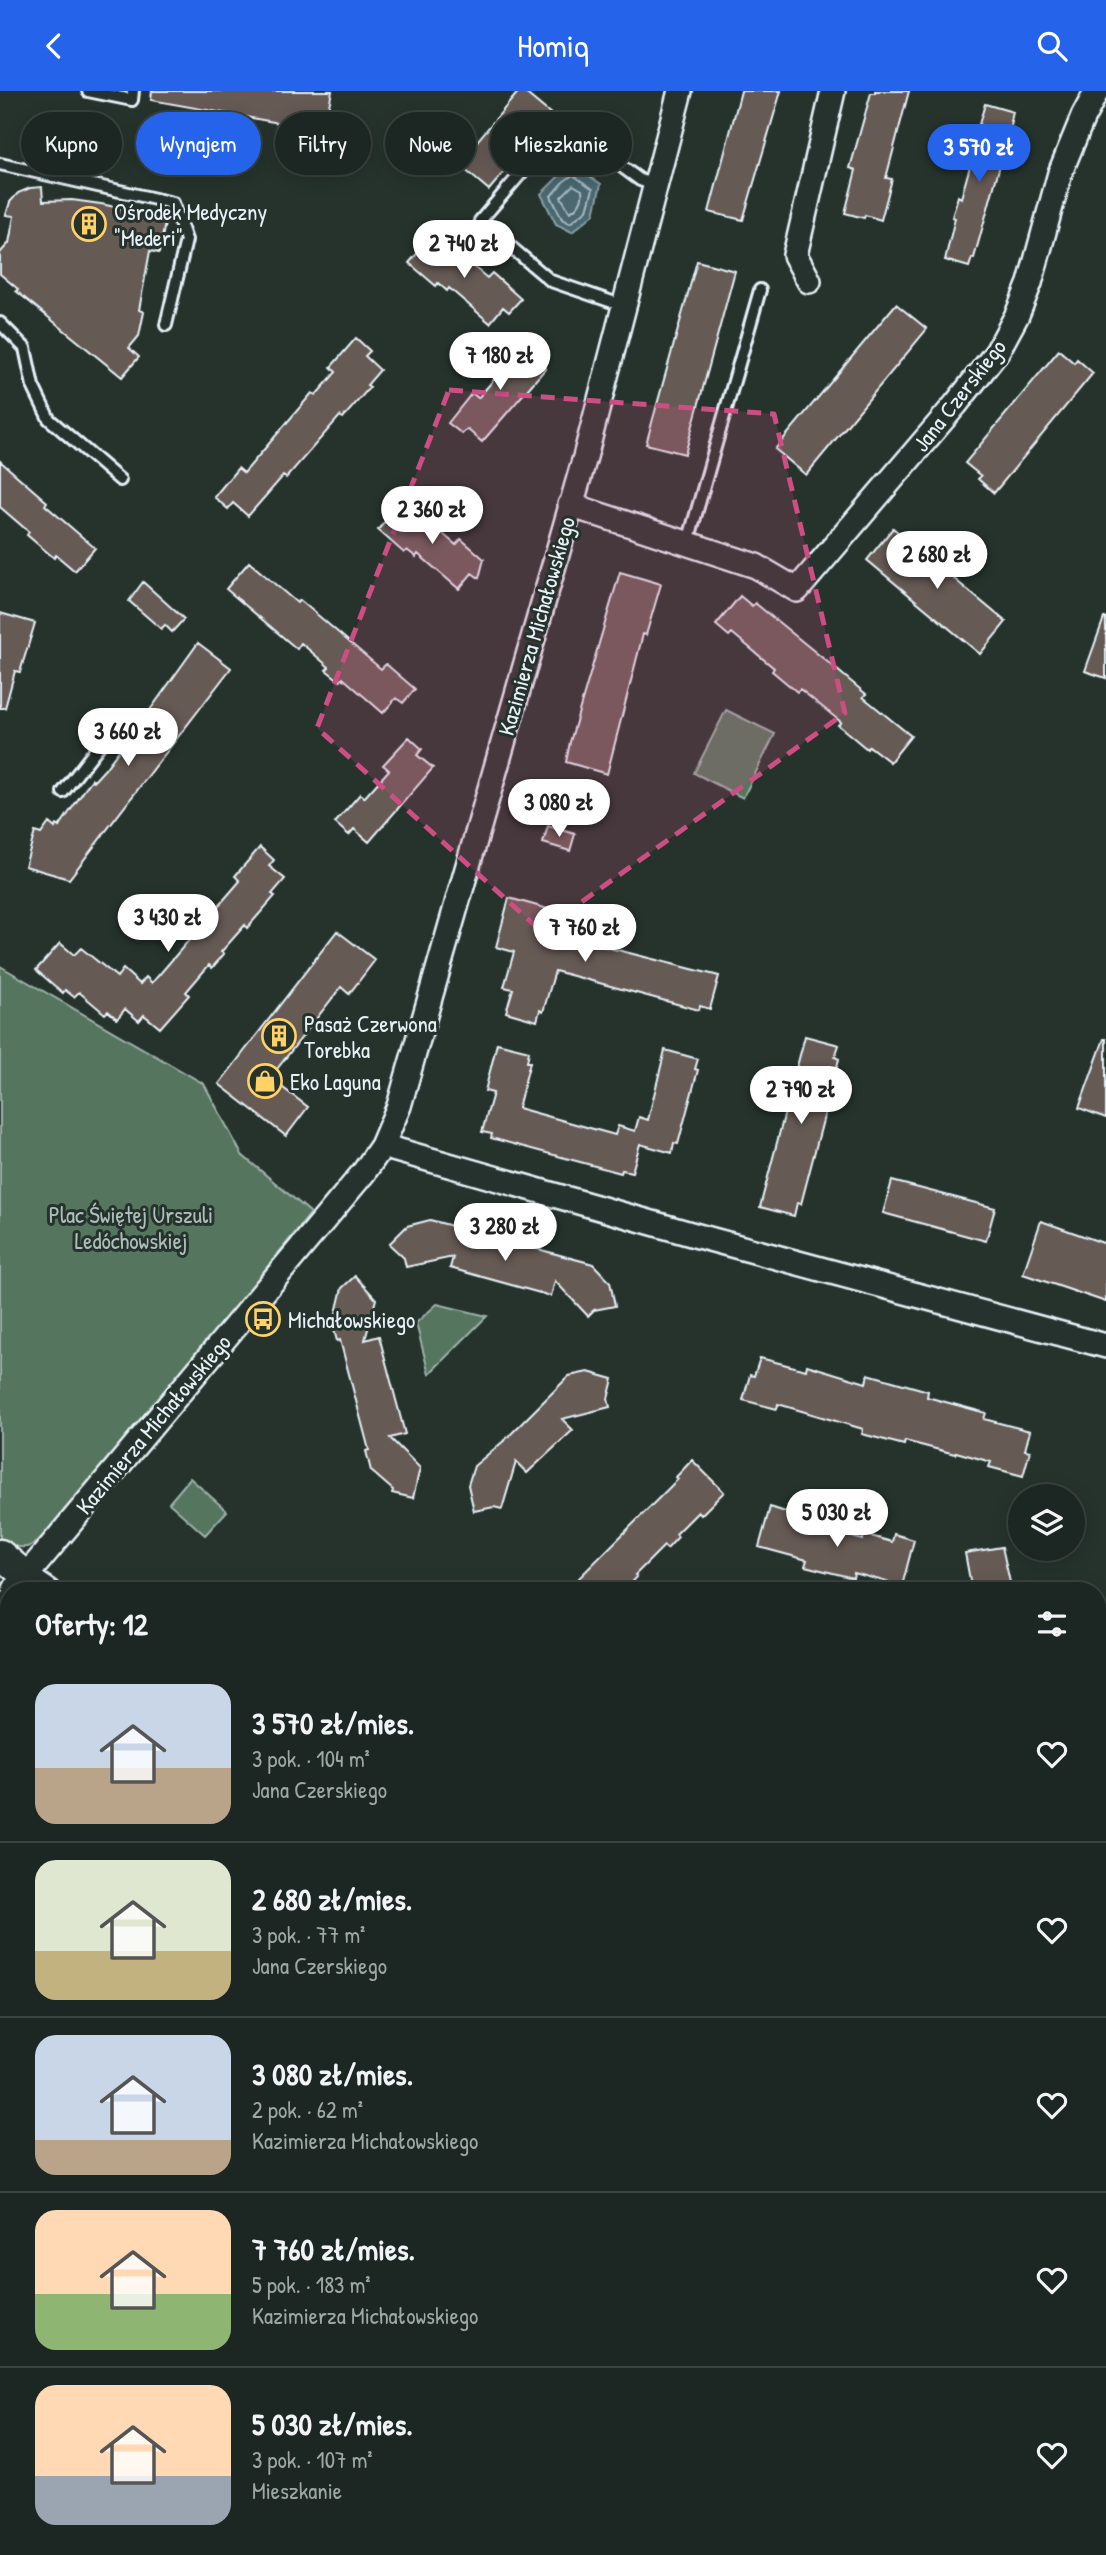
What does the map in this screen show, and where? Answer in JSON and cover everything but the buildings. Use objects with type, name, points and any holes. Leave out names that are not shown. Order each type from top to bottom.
[{"type":"street","name":"Kazimierza Michałowskiego","points":[[34,1582],[382,1146],[399,1106],[570,505],[680,91]]},
{"type":"street","points":[[809,281],[795,255],[833,91]]},
{"type":"street","name":"Jana Czerskiego","points":[[688,541],[755,566],[797,590],[997,352],[1030,283],[1060,173],[1097,91]]},
{"type":"street","points":[[570,505],[688,541]]},
{"type":"street","points":[[382,1146],[711,1240],[1106,1346]]},
{"type":"street","points":[[0,1554],[27,1582]]},
{"type":"lane","points":[[88,91],[132,100],[133,91]]},
{"type":"lane","points":[[624,306],[551,281],[480,221],[553,136],[569,128],[639,180],[654,185]]},
{"type":"lane","points":[[0,164],[173,203],[186,240],[166,325]]},
{"type":"lane","points":[[688,541],[760,290]]},
{"type":"lane","points":[[0,323],[24,348],[33,386],[49,419],[120,480]]},
{"type":"lane","points":[[63,792],[101,743]]},
{"type":"highlighted area","points":[[449,390],[774,414],[845,713],[541,931],[317,728]]},
{"type":"green space","points":[[726,710],[775,734],[743,798],[694,773]]},
{"type":"green space","name":"Plac Świętej Urszuli Ledóchowskiej","points":[[0,966],[204,1084],[242,1155],[311,1213],[59,1520],[36,1542],[22,1547],[0,1539]]},
{"type":"green space","points":[[437,1304],[487,1316],[429,1374],[416,1323]]},
{"type":"green space","points":[[190,1478],[227,1511],[205,1535],[169,1503]]},
{"type":"water","points":[[588,175],[601,184],[594,214],[572,232],[556,224],[541,194],[558,177]]},
{"type":"place","name":"Ośrodek Medyczny \"Mederi\"","points":[[89,224]]},
{"type":"place","name":"Pasaż Czerwona Torebka","points":[[279,1036]]},
{"type":"place","name":"Eko Laguna","points":[[265,1081]]},
{"type":"place","name":"Michałowskiego","points":[[263,1319]]}]
